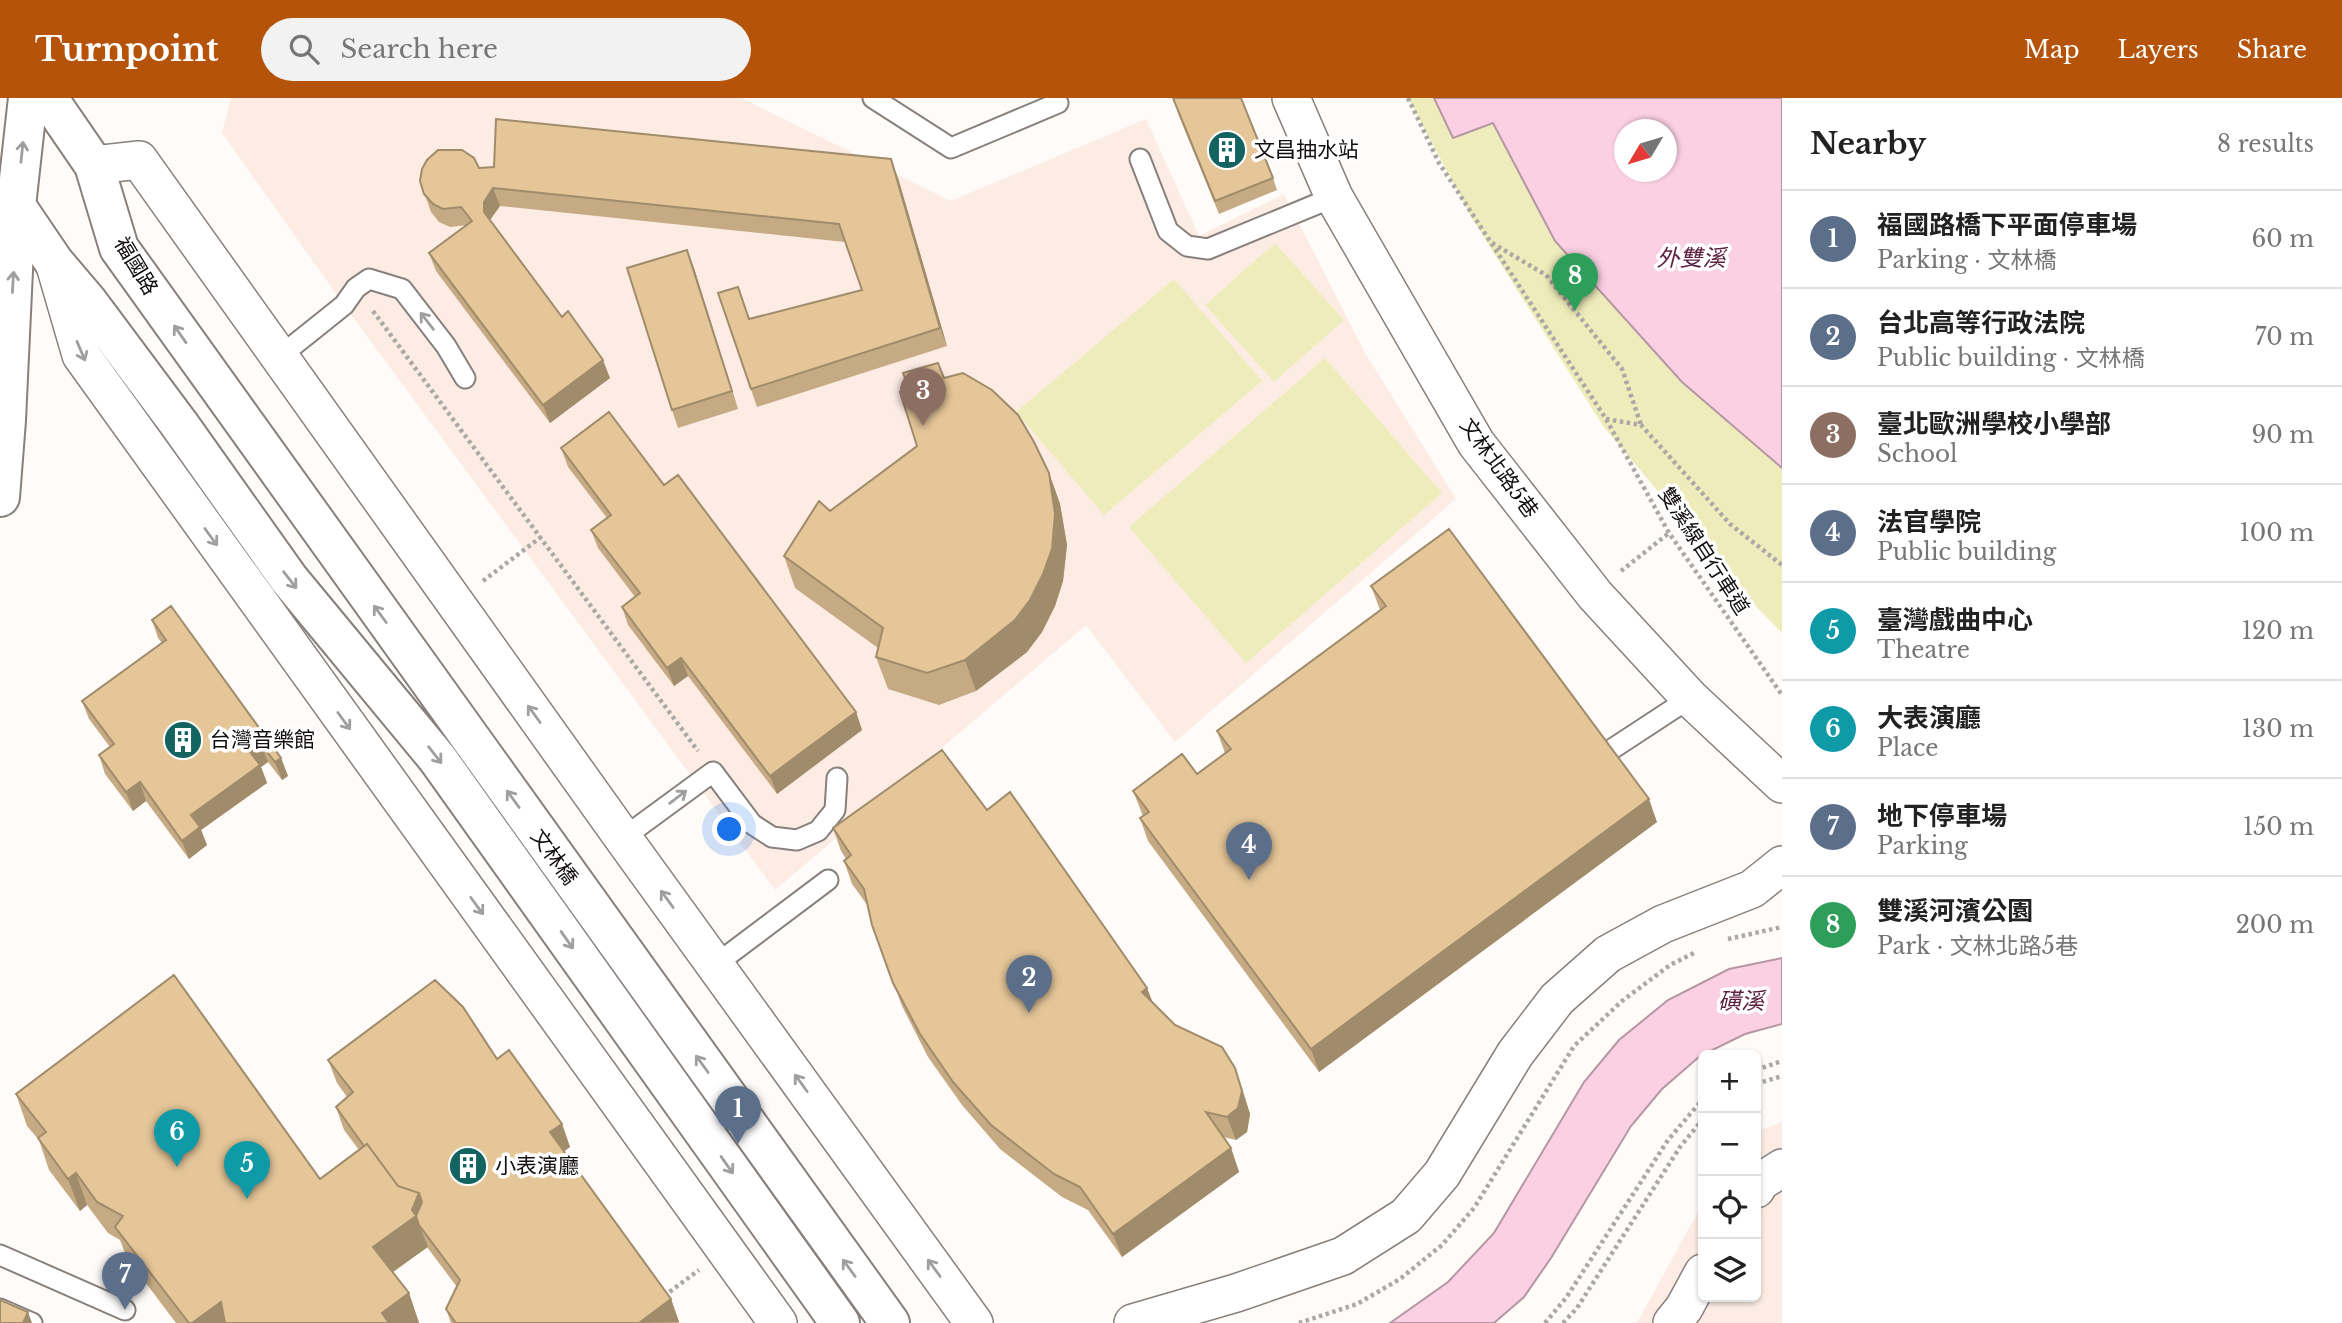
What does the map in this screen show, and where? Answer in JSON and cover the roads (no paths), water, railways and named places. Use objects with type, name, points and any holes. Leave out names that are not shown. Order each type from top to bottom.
[{"type":"street","points":[[0,497],[6,420],[8,194],[28,98]]},
{"type":"street","name":"福國路","points":[[48,98],[94,165],[119,248],[220,390]]},
{"type":"street","name":"文林北路5巷","points":[[1291,98],[1334,197],[1476,443],[1595,595],[1690,698],[1782,784]]},
{"type":"street","points":[[94,165],[139,160],[623,838],[974,1323]]},
{"type":"street","points":[[8,194],[54,262],[81,355],[778,1323]]},
{"type":"street","name":"文林橋","points":[[54,262],[88,302],[179,424],[289,579],[437,758],[864,1320]]},
{"type":"street","name":"文林橋","points":[[220,390],[864,1320]]},
{"type":"street","points":[[1133,1323],[1236,1293],[1343,1256],[1406,1216],[1442,1174],[1515,1054],[1557,999],[1608,954],[1663,924],[1752,889],[1782,865]]},
{"type":"street","points":[[1761,1181],[1782,1168]]},
{"type":"street","points":[[1684,1318],[1698,1285]]},
{"type":"lane","points":[[873,98],[951,148],[1058,103]]},
{"type":"lane","points":[[1140,159],[1168,231],[1187,246],[1208,249],[1334,197]]},
{"type":"lane","points":[[279,357],[344,305],[356,288],[369,279],[402,289],[446,346],[465,378]]},
{"type":"lane","points":[[1606,753],[1690,698]]},
{"type":"lane","points":[[623,838],[713,772],[752,824],[772,837],[797,840],[818,831],[835,810],[837,778]]},
{"type":"lane","points":[[715,965],[828,880]]},
{"type":"lane","points":[[0,1255],[125,1310]]},
{"type":"lane","points":[[0,1308],[32,1323]]},
{"type":"water","name":"外雙溪","points":[[1434,98],[1782,98],[1782,468],[1682,382],[1555,241],[1493,123],[1453,138]]},
{"type":"water","name":"磺溪","points":[[1782,958],[1782,1024],[1745,1034],[1712,1050],[1698,1050],[1698,1058],[1662,1089],[1631,1126],[1551,1258],[1524,1297],[1494,1323],[1390,1323],[1448,1282],[1494,1233],[1584,1082],[1619,1040],[1668,1000],[1729,969]]},
{"type":"place","name":"文昌抽水站","points":[[1227,150]]},
{"type":"place","name":"雙溪河濱公園","points":[[1575,311]]},
{"type":"place","name":"臺北歐洲學校小學部","points":[[923,426]]},
{"type":"place","name":"台灣音樂館","points":[[183,740]]},
{"type":"place","name":"法官學院","points":[[1249,880]]},
{"type":"place","name":"台北高等行政法院","points":[[1029,1013]]},
{"type":"place","name":"福國路橋下平面停車場","points":[[738,1144]]},
{"type":"place","name":"小表演廳","points":[[468,1166]]},
{"type":"place","name":"大表演廳","points":[[177,1167]]},
{"type":"place","name":"臺灣戲曲中心","points":[[247,1199]]},
{"type":"place","name":"地下停車場","points":[[125,1310]]}]
